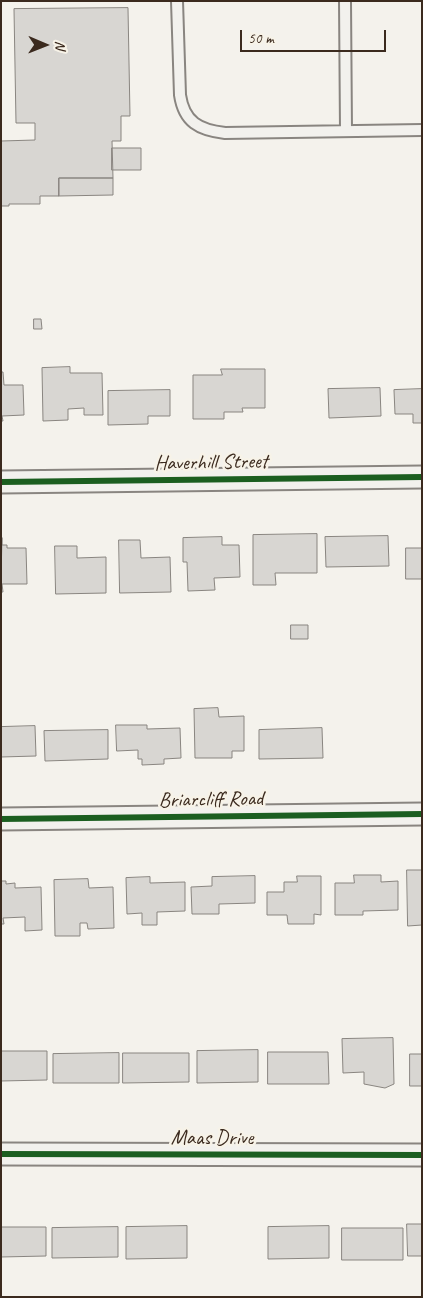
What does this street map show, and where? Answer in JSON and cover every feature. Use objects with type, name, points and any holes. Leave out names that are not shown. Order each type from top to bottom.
[{"type":"street","name":"Haverhill Street","points":[[1,482],[422,477]]},
{"type":"street","name":"Briarcliff Road","points":[[1,819],[422,814]]},
{"type":"street","name":"Maas Drive","points":[[1,1154],[422,1154]]},
{"type":"lane","points":[[177,1],[180,95],[185,115],[196,125],[206,130],[225,133],[422,130]]},
{"type":"lane","points":[[344,1],[346,131]]},
{"type":"building","points":[[128,8],[130,116],[121,116],[121,141],[112,141],[113,178],[59,178],[59,196],[40,196],[40,204],[9,204],[9,206],[1,206],[1,141],[35,140],[35,123],[16,123],[14,9]]},
{"type":"building","points":[[112,148],[141,148],[141,170],[112,170]]},
{"type":"building","points":[[59,178],[113,178],[113,195],[59,196]]},
{"type":"building","points":[[34,319],[41,319],[42,329],[34,329]]},
{"type":"building","points":[[70,367],[70,373],[102,373],[103,415],[84,415],[84,408],[68,409],[68,420],[43,421],[42,368]]},
{"type":"building","points":[[221,369],[265,369],[265,408],[242,408],[243,412],[224,412],[224,419],[193,419],[193,375],[222,375]]},
{"type":"building","points":[[1,372],[3,372],[4,385],[23,385],[24,415],[2,416],[3,421],[1,421]]},
{"type":"building","points":[[380,388],[381,416],[329,418],[328,389]]},
{"type":"building","points":[[422,389],[422,423],[413,423],[413,414],[395,414],[394,390]]},
{"type":"building","points":[[170,390],[170,416],[148,416],[148,424],[108,425],[108,391]]},
{"type":"building","points":[[317,534],[317,573],[275,573],[276,585],[253,585],[253,535]]},
{"type":"building","points":[[388,536],[389,566],[326,567],[325,537]]},
{"type":"building","points":[[222,537],[222,545],[239,545],[240,577],[214,578],[215,590],[188,591],[187,562],[183,562],[183,538]]},
{"type":"building","points":[[2,538],[2,545],[7,545],[7,548],[26,548],[27,584],[2,584],[3,592],[1,592]]},
{"type":"building","points":[[119,540],[140,540],[141,558],[170,557],[171,592],[120,593]]},
{"type":"building","points":[[55,546],[77,546],[77,558],[106,557],[106,593],[56,594]]},
{"type":"building","points":[[406,548],[422,548],[422,579],[406,579]]},
{"type":"building","points":[[291,625],[308,625],[308,639],[291,639]]},
{"type":"building","points":[[218,708],[219,717],[244,716],[244,751],[232,751],[232,758],[195,758],[194,709]]},
{"type":"building","points":[[116,725],[147,725],[147,729],[180,728],[181,758],[164,759],[164,764],[142,765],[142,759],[138,759],[138,750],[117,751]]},
{"type":"building","points":[[35,726],[36,756],[1,757],[1,727]]},
{"type":"building","points":[[322,728],[323,758],[259,759],[259,730]]},
{"type":"building","points":[[108,730],[108,759],[45,761],[44,731]]},
{"type":"building","points":[[407,870],[422,870],[422,925],[408,926]]},
{"type":"building","points":[[354,875],[381,875],[381,882],[398,881],[398,910],[363,911],[363,915],[335,915],[335,883],[354,883]]},
{"type":"building","points":[[255,876],[255,903],[219,904],[219,914],[192,914],[191,887],[212,886],[212,877]]},
{"type":"building","points":[[297,876],[321,876],[321,915],[314,914],[314,924],[288,924],[287,915],[267,915],[267,892],[284,892],[284,882],[297,882]]},
{"type":"building","points":[[150,877],[150,883],[185,882],[185,911],[157,912],[157,925],[142,925],[142,913],[127,914],[126,878]]},
{"type":"building","points":[[88,879],[89,888],[113,887],[114,928],[88,929],[87,923],[80,923],[80,936],[55,936],[54,880]]},
{"type":"building","points":[[1,881],[6,881],[6,884],[15,883],[15,888],[41,887],[42,930],[25,931],[25,917],[3,918],[4,924],[1,924]]},
{"type":"building","points":[[393,1038],[394,1084],[385,1088],[364,1084],[364,1072],[343,1073],[342,1039]]},
{"type":"building","points":[[258,1050],[258,1082],[197,1083],[197,1051]]},
{"type":"building","points":[[1,1051],[47,1051],[47,1080],[1,1081]]},
{"type":"building","points":[[268,1052],[328,1052],[329,1084],[268,1084]]},
{"type":"building","points":[[119,1053],[119,1083],[53,1083],[53,1054]]},
{"type":"building","points":[[123,1053],[189,1053],[189,1082],[123,1083]]},
{"type":"building","points":[[410,1054],[422,1054],[422,1086],[410,1086]]},
{"type":"building","points":[[407,1224],[422,1224],[422,1256],[408,1256]]},
{"type":"building","points":[[187,1226],[187,1258],[126,1259],[126,1227]]},
{"type":"building","points":[[329,1226],[329,1258],[268,1259],[268,1227]]},
{"type":"building","points":[[1,1227],[46,1227],[46,1256],[1,1257]]},
{"type":"building","points":[[118,1227],[118,1257],[52,1258],[52,1228]]},
{"type":"building","points":[[342,1228],[403,1228],[403,1260],[342,1260]]},
{"type":"cycle path","points":[[1,482],[422,477]]},
{"type":"cycle path","points":[[1,819],[422,814]]},
{"type":"cycle path","points":[[1,1154],[422,1155]]}]
